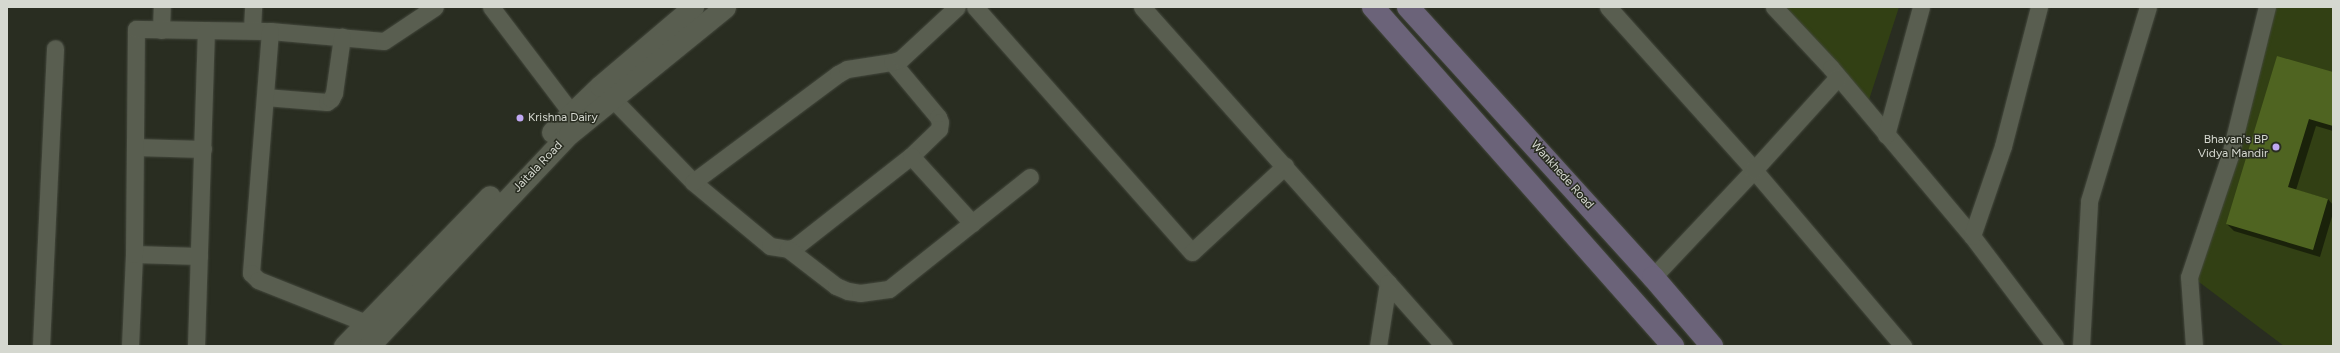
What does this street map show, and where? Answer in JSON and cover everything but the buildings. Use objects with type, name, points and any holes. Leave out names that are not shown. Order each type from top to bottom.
[{"type":"main road","points":[[1373,7],[1673,346]]},
{"type":"main road","name":"Wankhede Road","points":[[1408,7],[1653,276],[1712,346]]},
{"type":"street","points":[[161,30],[162,7]]},
{"type":"street","points":[[252,30],[253,7]]},
{"type":"street","points":[[130,346],[134,254],[136,29],[252,30],[384,41],[435,7]]},
{"type":"street","points":[[491,7],[575,119]]},
{"type":"street","name":"Jaitala Road","points":[[344,346],[575,119],[606,92],[693,7]]},
{"type":"street","name":"Jaitala Road","points":[[606,92],[725,7]]},
{"type":"street","points":[[693,182],[838,74],[854,68],[892,62],[901,58],[957,7]]},
{"type":"street","points":[[975,7],[1192,252],[1285,166]]},
{"type":"street","points":[[1142,7],[1444,346]]},
{"type":"street","points":[[1608,7],[1754,170],[1903,346]]},
{"type":"street","points":[[1774,7],[1838,77],[1972,236],[2055,346]]},
{"type":"street","points":[[1886,135],[1921,7]]},
{"type":"street","points":[[1972,236],[2003,146],[2040,7]]},
{"type":"street","points":[[2081,346],[2089,201],[2148,7]]},
{"type":"street","points":[[2194,346],[2190,277],[2230,155],[2267,7]]},
{"type":"street","points":[[196,346],[206,30]]},
{"type":"street","points":[[270,31],[250,273],[258,280],[366,323]]},
{"type":"street","points":[[265,97],[327,102],[331,99],[334,93],[342,37]]},
{"type":"street","points":[[41,346],[55,48]]},
{"type":"street","points":[[606,92],[693,182],[770,246],[788,249],[795,247],[911,156],[939,129],[940,122],[938,117],[892,62]]},
{"type":"street","points":[[1653,276],[1754,170],[1838,77]]},
{"type":"street","name":"Jaitala Road","points":[[369,346],[575,119]]},
{"type":"street","points":[[135,147],[203,149]]},
{"type":"street","points":[[911,156],[972,223]]},
{"type":"street","points":[[788,249],[836,286],[848,291],[860,293],[888,289],[1030,177]]},
{"type":"street","points":[[134,254],[199,256]]},
{"type":"street","points":[[1378,346],[1388,283]]},
{"type":"green space","points":[[1779,7],[1899,7],[1867,106]]},
{"type":"green space","points":[[2275,7],[2333,7],[2333,346],[2284,346],[2195,279]]},
{"type":"place","name":"Krishna Dairy","points":[[520,118]]},
{"type":"place","name":"Bhavan's BP Vidya Mandir","points":[[2276,147]]}]
